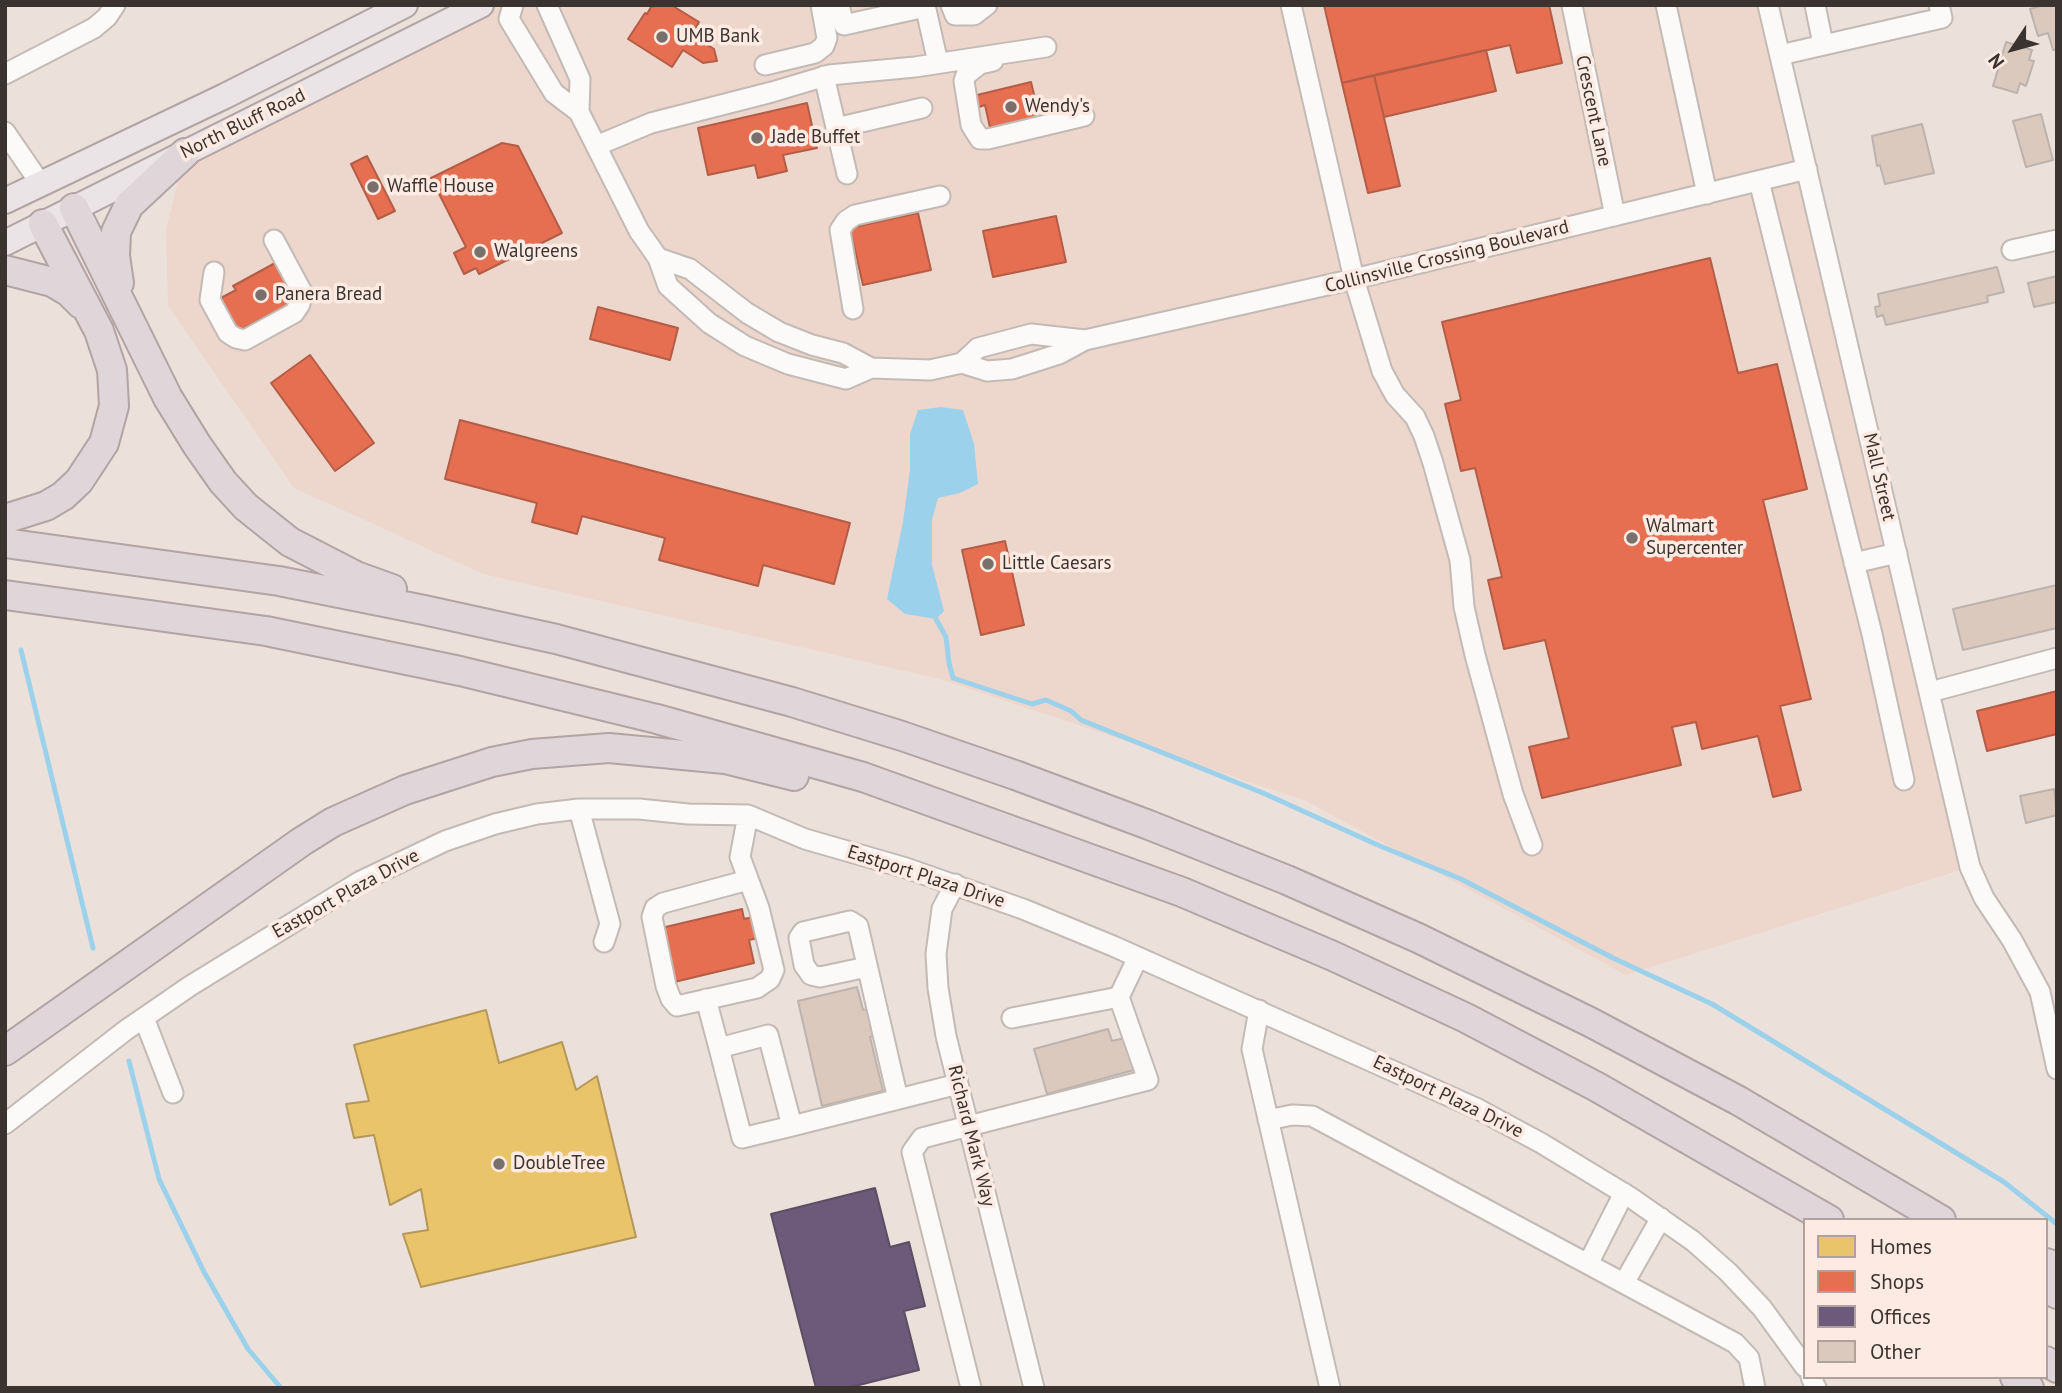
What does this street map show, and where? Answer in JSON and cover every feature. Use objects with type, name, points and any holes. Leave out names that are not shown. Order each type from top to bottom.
[{"type":"highway","points":[[123,306],[115,256],[116,232],[129,205],[185,153]]},
{"type":"highway","points":[[74,208],[168,398],[223,482],[246,507],[282,536],[317,558],[388,587],[424,610]]},
{"type":"highway","points":[[5,519],[27,514],[63,496],[79,481],[104,443],[111,424],[115,389],[112,370],[90,313],[43,224]]},
{"type":"highway","points":[[5,270],[52,282],[69,292],[90,313]]},
{"type":"highway","points":[[5,543],[279,581],[569,642],[792,702],[1015,775],[1287,880],[1419,938],[1590,1022],[1740,1101],[1938,1218]]},
{"type":"highway","points":[[5,595],[266,631],[460,671],[656,719],[863,777],[1182,892],[1333,956],[1466,1018],[1598,1087],[1826,1218]]},
{"type":"highway","points":[[5,1051],[333,822],[367,806],[457,772],[532,754],[609,748],[725,759],[805,779],[830,782],[863,777]]},
{"type":"main road","name":"North Bluff Road","points":[[5,243],[481,5]]},
{"type":"main road","name":"North Bluff Road","points":[[5,201],[225,96],[403,6]]},
{"type":"main road","points":[[40,183],[74,208]]},
{"type":"main road","points":[[40,183],[43,224]]},
{"type":"street","name":"Collinsville Crossing Boulevard","points":[[513,5],[509,19],[554,93],[579,112],[639,231],[658,258],[668,286],[709,323],[744,346],[788,364],[846,379],[871,368],[930,370],[962,363],[987,371],[1012,369],[1059,354],[1085,340],[1354,279],[1807,169]]},
{"type":"street","name":"Collinsville Crossing Boulevard","points":[[547,5],[580,79],[579,112]]},
{"type":"street","points":[[765,65],[815,54],[824,46],[827,38],[821,5]]},
{"type":"street","points":[[952,8],[955,15],[974,15],[987,5]]},
{"type":"street","points":[[1291,5],[1354,279],[1382,371],[1395,395],[1415,417],[1433,463],[1460,560],[1464,607],[1475,655],[1513,794],[1532,845]]},
{"type":"street","name":"Crescent Lane","points":[[1572,5],[1615,216]]},
{"type":"street","points":[[1666,5],[1707,194]]},
{"type":"street","name":"Mall Street","points":[[1768,5],[1970,867],[1983,898],[2048,991],[2057,1069]]},
{"type":"street","points":[[1815,5],[1823,44]]},
{"type":"street","points":[[1780,55],[1942,18],[1939,5]]},
{"type":"street","points":[[842,15],[925,6],[938,63]]},
{"type":"street","points":[[5,74],[93,28],[107,17],[114,7]]},
{"type":"street","points":[[596,146],[650,123],[824,76],[1046,47]]},
{"type":"street","points":[[1020,51],[980,64],[965,75],[963,88],[975,134],[980,139],[988,139],[1084,116]]},
{"type":"street","points":[[824,76],[847,174]]},
{"type":"street","points":[[836,128],[922,108]]},
{"type":"street","points":[[5,132],[40,183]]},
{"type":"street","points":[[1759,181],[1872,634],[1904,780]]},
{"type":"street","points":[[853,309],[841,230],[846,222],[855,215],[940,197]]},
{"type":"street","points":[[214,272],[210,300],[228,333],[245,340],[294,313],[300,304],[302,292],[274,240]]},
{"type":"street","points":[[2012,250],[2057,240]]},
{"type":"street","name":"Collinsville Crossing Boulevard","points":[[658,258],[690,270],[747,313],[779,332],[843,353],[871,368]]},
{"type":"street","name":"Collinsville Crossing Boulevard","points":[[962,363],[978,348],[1031,334],[1085,340]]},
{"type":"street","points":[[1854,563],[1897,553]]},
{"type":"street","points":[[1930,692],[2057,658]]},
{"type":"street","points":[[579,809],[610,924],[604,942]]},
{"type":"street","name":"Eastport Plaza Drive","points":[[5,1124],[144,1018],[291,922],[389,866],[444,841],[495,824],[537,814],[579,809],[639,809],[688,814],[748,815],[805,839],[955,884],[1023,909],[1259,1010],[1478,1109],[1624,1193],[1693,1241],[1728,1272],[1778,1327],[1803,1364]]},
{"type":"street","points":[[748,815],[740,857],[759,908],[774,970],[770,979],[757,988],[677,1006],[671,999],[652,917],[655,908],[663,903],[748,880]]},
{"type":"street","name":"Richard Mark Way","points":[[955,884],[942,909],[936,954],[938,988],[958,1084],[1034,1388]]},
{"type":"street","points":[[971,1388],[912,1152],[922,1138],[1148,1080],[1119,997],[1138,957]]},
{"type":"street","points":[[867,967],[898,1099]]},
{"type":"street","points":[[1012,1018],[1119,997]]},
{"type":"street","points":[[706,999],[742,1138],[958,1084]]},
{"type":"street","points":[[1259,1010],[1252,1049],[1330,1388]]},
{"type":"street","points":[[144,1018],[173,1093]]},
{"type":"street","points":[[719,1048],[768,1035],[792,1126]]},
{"type":"street","points":[[1268,1120],[1292,1115],[1312,1116],[1735,1343],[1749,1358],[1755,1388]]},
{"type":"street","points":[[1588,1264],[1624,1193]]},
{"type":"street","points":[[1624,1283],[1661,1218]]},
{"type":"shaded area","points":[[468,5],[1768,5],[1970,867],[1626,975],[1306,801],[940,679],[483,574],[294,488],[168,306],[166,229],[185,153]]},
{"type":"water","points":[[941,407],[963,410],[974,444],[978,484],[960,493],[938,498],[932,520],[932,565],[944,611],[936,619],[905,614],[887,599],[903,522],[910,470],[910,434],[918,410]]},
{"type":"building: Homes","name":"DoubleTree","points":[[486,1010],[499,1063],[562,1042],[576,1090],[597,1076],[636,1237],[421,1287],[403,1234],[428,1230],[421,1189],[390,1205],[374,1135],[354,1138],[346,1104],[369,1101],[354,1045]]},
{"type":"building: Shops","points":[[1324,5],[1549,5],[1562,63],[1517,73],[1510,45],[1342,83]]},
{"type":"building: Shops","name":"UMB Bank","points":[[673,6],[699,22],[692,35],[714,49],[717,61],[703,63],[683,50],[672,67],[628,39],[645,13],[647,14],[651,7]]},
{"type":"building: Shops","points":[[1486,50],[1496,91],[1384,117],[1374,75]]},
{"type":"building: Shops","points":[[1374,75],[1400,186],[1368,193],[1342,83]]},
{"type":"building: Shops","name":"Wendy's","points":[[1031,82],[1040,120],[991,132],[985,105],[976,108],[973,96]]},
{"type":"building: Shops","name":"Jade Buffet","points":[[807,103],[817,148],[783,155],[787,171],[758,178],[755,165],[708,175],[698,128]]},
{"type":"building: Shops","name":"Walgreens","points":[[502,143],[518,146],[562,233],[479,274],[476,268],[464,274],[454,253],[466,247],[431,178]]},
{"type":"building: Shops","name":"Waffle House","points":[[367,156],[395,211],[378,219],[351,164]]},
{"type":"building: Shops","points":[[918,213],[931,270],[863,285],[850,228]]},
{"type":"building: Shops","points":[[1056,216],[1066,262],[993,277],[983,231]]},
{"type":"building: Shops","name":"Walmart Supercenter","points":[[1710,258],[1738,373],[1777,364],[1807,489],[1763,500],[1811,699],[1780,706],[1801,790],[1773,797],[1758,736],[1702,749],[1696,722],[1672,727],[1681,765],[1542,798],[1529,747],[1569,738],[1545,640],[1504,649],[1488,580],[1502,577],[1475,468],[1461,471],[1445,404],[1461,400],[1442,322]]},
{"type":"building: Shops","name":"Panera Bread","points":[[277,262],[297,300],[237,332],[219,299],[236,290],[233,286]]},
{"type":"building: Shops","points":[[598,307],[678,328],[670,360],[590,339]]},
{"type":"building: Shops","points":[[310,355],[374,443],[335,471],[271,383]]},
{"type":"building: Shops","points":[[460,420],[850,523],[834,584],[763,565],[758,586],[659,560],[665,538],[582,516],[577,534],[532,522],[537,503],[445,479]]},
{"type":"building: Shops","points":[[1005,541],[1024,625],[981,635],[962,550]]},
{"type":"building: Shops","points":[[2057,691],[2057,734],[1987,751],[1977,711]]},
{"type":"building: Shops","points":[[742,909],[744,919],[753,917],[758,938],[749,940],[754,963],[670,983],[657,929]]},
{"type":"building: Offices","points":[[875,1188],[890,1247],[909,1242],[925,1306],[904,1311],[919,1370],[847,1388],[816,1388],[771,1214]]},
{"type":"building: Other","points":[[2057,5],[2057,49],[2053,50],[2048,33],[2038,36],[2030,9]]},
{"type":"building: Other","points":[[2006,42],[2032,50],[2029,60],[2034,61],[2026,86],[2020,83],[2017,93],[1993,86]]},
{"type":"building: Other","points":[[2041,114],[2053,160],[2026,167],[2013,121]]},
{"type":"building: Other","points":[[1922,124],[1934,173],[1885,184],[1880,165],[1877,166],[1872,136]]},
{"type":"building: Other","points":[[1997,267],[2004,292],[1987,296],[1988,302],[1886,325],[1883,315],[1877,317],[1875,307],[1880,306],[1878,294]]},
{"type":"building: Other","points":[[2057,276],[2057,302],[2034,307],[2028,283]]},
{"type":"building: Other","points":[[2057,585],[2057,628],[1963,650],[1953,609]]},
{"type":"building: Other","points":[[2054,789],[2057,815],[2026,823],[2020,796]]},
{"type":"building: Other","points":[[857,987],[863,1010],[867,1009],[873,1036],[870,1037],[883,1091],[822,1106],[798,1001]]},
{"type":"building: Other","points":[[1108,1029],[1112,1041],[1125,1038],[1134,1070],[1047,1094],[1034,1049]]},
{"type":"waterway","points":[[936,619],[946,637],[953,678],[1032,704],[1046,700],[1071,711],[1081,720],[1263,793],[1461,879],[1613,958],[1712,1004],[2004,1182],[2057,1224]]},
{"type":"waterway","points":[[21,650],[93,948]]},
{"type":"waterway","points":[[129,1061],[159,1179],[204,1272],[248,1349],[281,1388]]},
{"type":"place","name":"UMB Bank","points":[[662,37]]},
{"type":"place","name":"Wendy's","points":[[1011,107]]},
{"type":"place","name":"Jade Buffet","points":[[757,138]]},
{"type":"place","name":"Waffle House","points":[[373,187]]},
{"type":"place","name":"Walgreens","points":[[480,252]]},
{"type":"place","name":"Panera Bread","points":[[261,295]]},
{"type":"place","name":"Walmart Supercenter","points":[[1632,538]]},
{"type":"place","name":"Little Caesars","points":[[988,564]]},
{"type":"place","name":"DoubleTree","points":[[499,1164]]}]
